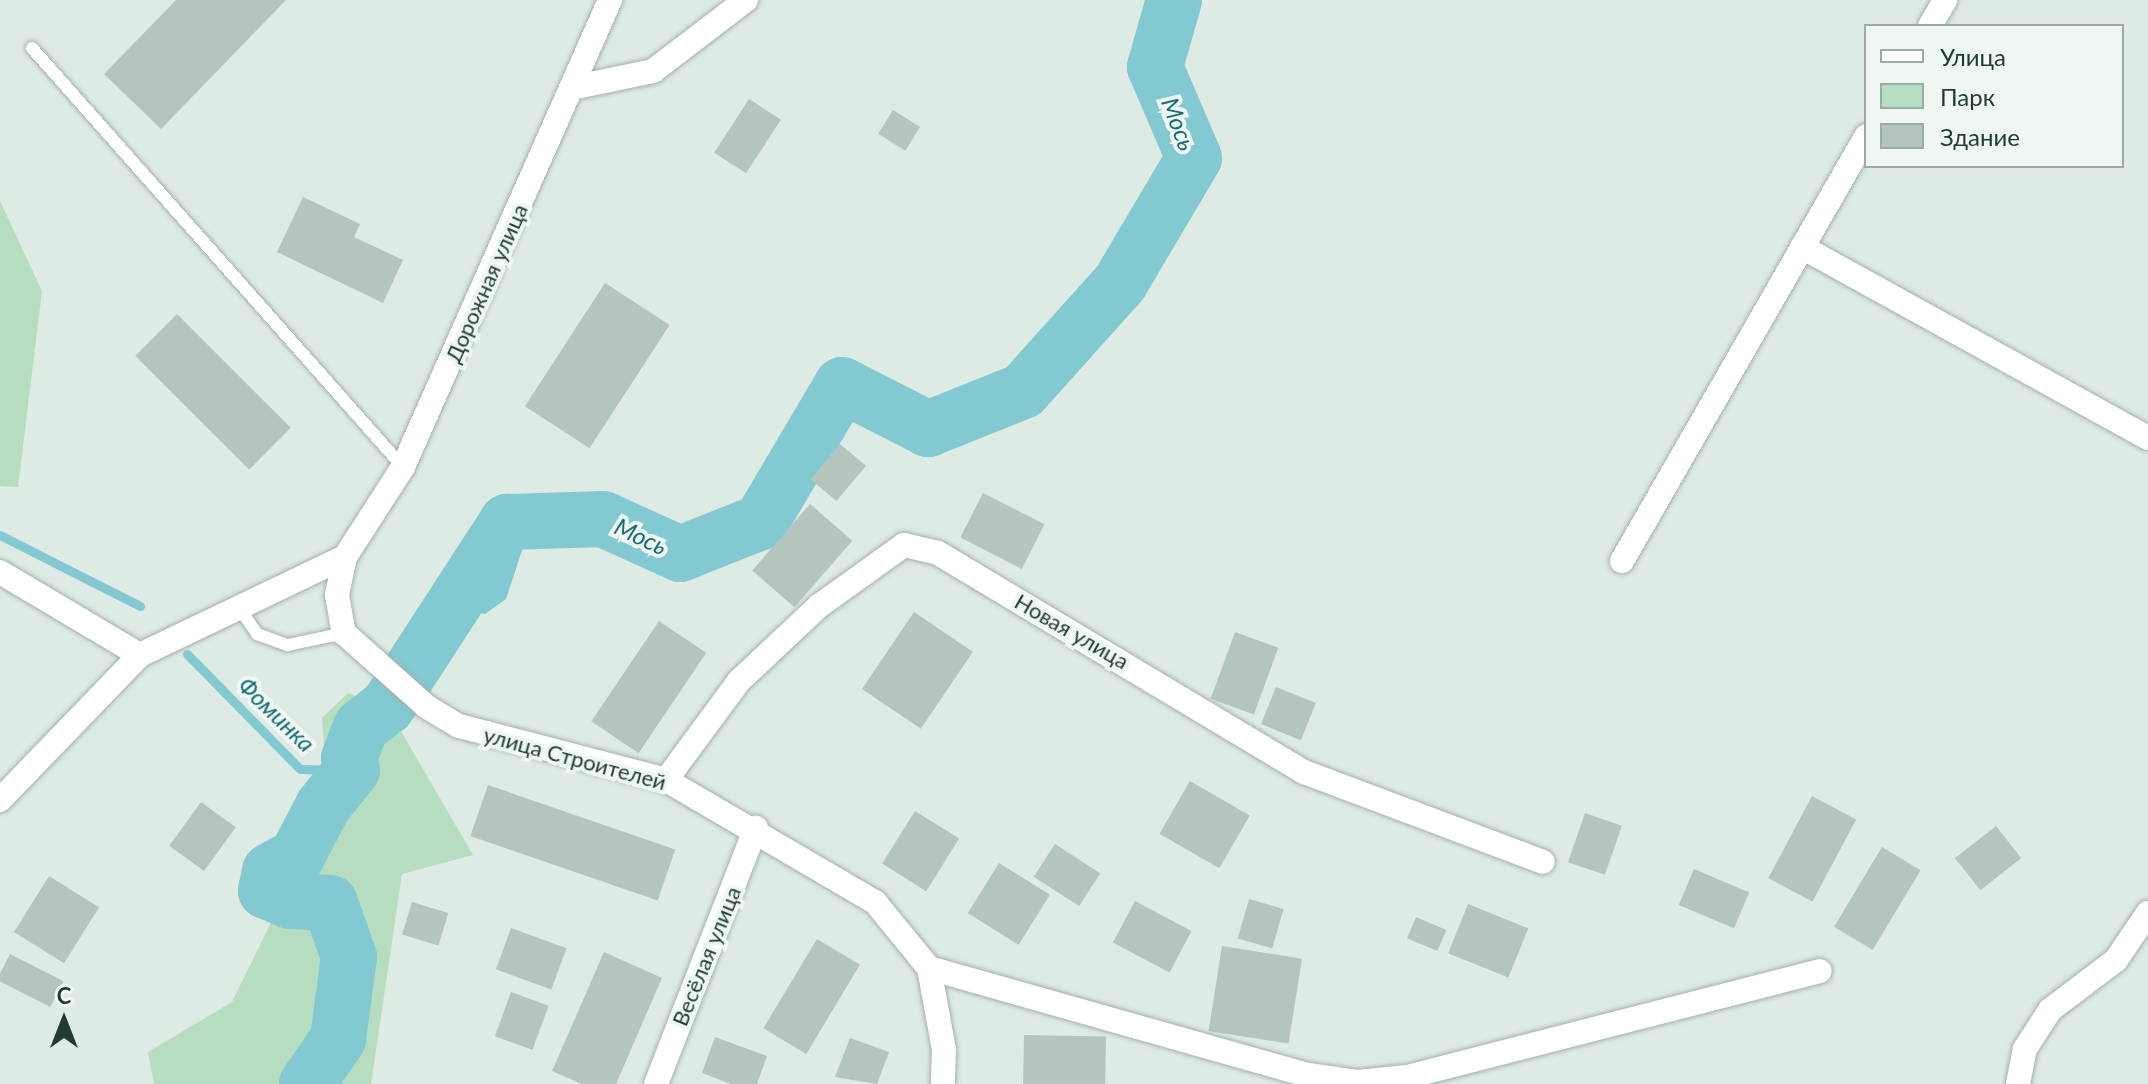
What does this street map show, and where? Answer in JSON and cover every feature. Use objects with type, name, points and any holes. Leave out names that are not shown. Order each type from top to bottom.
[{"type":"street","name":"Дорожная улица","points":[[345,557],[403,467],[576,87],[610,0]]},
{"type":"street","points":[[576,87],[653,71],[746,0]]},
{"type":"street","points":[[1931,24],[1945,0]]},
{"type":"street","points":[[1622,561],[1864,139]]},
{"type":"street","points":[[1802,247],[2148,438]]},
{"type":"street","name":"Новая улица","points":[[666,780],[739,681],[819,606],[904,545],[938,553],[1304,772],[1543,862]]},
{"type":"street","points":[[0,800],[140,655],[237,605],[345,557]]},
{"type":"street","points":[[344,633],[337,595],[345,557]]},
{"type":"street","points":[[0,572],[140,655]]},
{"type":"street","name":"улица Строителей","points":[[344,633],[427,707],[459,726],[666,780],[756,828],[875,902],[929,968],[944,1050],[943,1084]]},
{"type":"street","name":"Весёлая улица","points":[[656,1084],[756,828]]},
{"type":"street","points":[[2018,1084],[2025,1049],[2050,1010],[2116,960],[2148,913]]},
{"type":"street","points":[[929,968],[1303,1074],[1358,1082],[1407,1077],[1820,971]]},
{"type":"lane","points":[[32,48],[403,467]]},
{"type":"lane","points":[[237,605],[257,634],[288,645],[344,633]]},
{"type":"green space","points":[[0,201],[42,291],[18,487],[0,486]]},
{"type":"green space","points":[[348,693],[387,707],[473,855],[402,874],[371,1084],[154,1084],[148,1052],[232,1002],[328,807],[322,718]]},
{"type":"water","points":[[496,521],[501,535],[526,538],[506,599],[485,614],[472,611],[473,599],[456,578],[472,540]]},
{"type":"building","points":[[176,0],[286,0],[161,129],[104,74]]},
{"type":"building","points":[[749,99],[781,120],[746,173],[714,153]]},
{"type":"building","points":[[893,110],[920,127],[905,151],[878,134]]},
{"type":"building","points":[[303,197],[360,224],[354,237],[403,260],[383,303],[277,252]]},
{"type":"building","points":[[605,283],[670,325],[590,448],[525,406]]},
{"type":"building","points":[[177,314],[291,428],[249,470],[135,356]]},
{"type":"building","points":[[840,444],[866,466],[836,501],[810,479]]},
{"type":"building","points":[[983,493],[1044,524],[1022,569],[960,538]]},
{"type":"building","points":[[810,504],[852,541],[795,607],[752,570]]},
{"type":"building","points":[[914,612],[973,652],[921,729],[862,689]]},
{"type":"building","points":[[659,621],[706,653],[639,753],[591,721]]},
{"type":"building","points":[[1235,632],[1278,648],[1254,714],[1211,699]]},
{"type":"building","points":[[1276,687],[1316,703],[1301,740],[1261,724]]},
{"type":"building","points":[[1190,781],[1250,816],[1219,868],[1160,834]]},
{"type":"building","points":[[488,785],[675,849],[658,901],[470,836]]},
{"type":"building","points":[[1812,796],[1856,819],[1812,902],[1768,878]]},
{"type":"building","points":[[201,802],[236,827],[204,871],[169,846]]},
{"type":"building","points":[[915,811],[959,839],[926,891],[882,864]]},
{"type":"building","points":[[1585,813],[1622,826],[1605,875],[1568,862]]},
{"type":"building","points":[[1996,826],[2021,858],[1980,890],[1955,858]]},
{"type":"building","points":[[1055,844],[1100,873],[1079,906],[1034,877]]},
{"type":"building","points":[[1882,847],[1921,870],[1873,950],[1834,927]]},
{"type":"building","points":[[999,863],[1050,895],[1019,945],[968,913]]},
{"type":"building","points":[[1694,869],[1749,892],[1734,928],[1679,905]]},
{"type":"building","points":[[49,876],[99,907],[64,963],[14,932]]},
{"type":"building","points":[[1249,899],[1284,909],[1272,948],[1238,938]]},
{"type":"building","points":[[1135,901],[1192,931],[1169,973],[1113,942]]},
{"type":"building","points":[[412,902],[448,913],[438,946],[402,935]]},
{"type":"building","points":[[1468,904],[1528,928],[1508,977],[1448,953]]},
{"type":"building","points":[[1416,917],[1446,930],[1437,951],[1407,938]]},
{"type":"building","points":[[511,928],[566,948],[551,990],[496,969]]},
{"type":"building","points":[[817,939],[860,965],[806,1054],[763,1028]]},
{"type":"building","points":[[1222,946],[1302,959],[1289,1044],[1209,1031]]},
{"type":"building","points":[[604,952],[662,978],[616,1084],[582,1084],[552,1071]]},
{"type":"building","points":[[10,954],[63,981],[50,1007],[0,981],[0,974]]},
{"type":"building","points":[[511,992],[549,1006],[533,1050],[495,1036]]},
{"type":"building","points":[[1024,1035],[1106,1036],[1105,1084],[1023,1084]]},
{"type":"building","points":[[715,1037],[767,1056],[757,1084],[731,1084],[702,1073]]},
{"type":"building","points":[[850,1038],[889,1052],[877,1084],[835,1077]]},
{"type":"waterway","name":"Мось","points":[[307,1084],[338,1039],[349,957],[330,903],[290,901],[266,891],[270,871],[297,856],[323,806],[352,770],[349,758],[361,727],[387,707],[507,522],[603,519],[680,554],[761,522],[842,385],[928,429],[1023,391],[1120,283],[1194,158],[1155,67],[1174,0]]},
{"type":"waterway","name":"Фоминка","points":[[0,535],[140,606]]},
{"type":"waterway","name":"Фоминка","points":[[187,654],[300,769],[352,770]]}]
